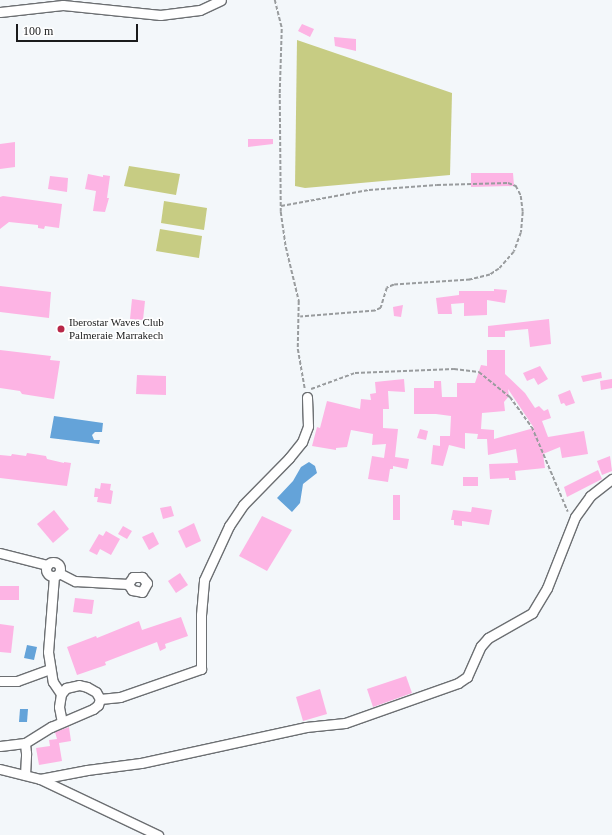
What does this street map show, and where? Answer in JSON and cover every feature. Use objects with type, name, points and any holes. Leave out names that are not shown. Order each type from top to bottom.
[{"type":"street","points":[[0,12],[63,5],[160,15],[200,10],[221,0]]},
{"type":"street","points":[[100,699],[120,697],[200,669],[201,615],[204,580],[229,526],[243,505],[289,458],[302,442],[308,426],[306,397]]},
{"type":"street","points":[[40,779],[87,770],[141,763],[306,727],[345,723],[452,686],[467,677],[481,646],[488,638],[532,613],[547,588],[573,522],[590,496],[612,479]]},
{"type":"street","points":[[0,553],[47,565],[52,562],[57,563],[60,568],[56,574],[48,652],[53,682],[61,694]]},
{"type":"street","points":[[56,574],[76,581],[128,584]]},
{"type":"street","points":[[0,681],[17,681],[50,669]]},
{"type":"street","points":[[62,722],[59,707],[61,694],[66,688],[79,685],[96,692],[100,699]]},
{"type":"street","points":[[0,746],[25,743],[62,722],[93,709],[98,704],[100,699]]},
{"type":"street","points":[[25,743],[25,775]]},
{"type":"street","points":[[0,769],[40,779],[158,835]]},
{"type":"path","points":[[276,0],[282,29],[280,94],[281,206],[286,247],[299,301],[300,317],[298,348],[306,391],[355,373],[392,370],[454,369],[479,372],[510,397],[532,427],[573,522]]},
{"type":"path","points":[[281,206],[369,190],[437,185],[508,183],[516,186],[521,196],[523,212],[522,233],[514,252],[499,269],[490,275],[470,280],[394,285],[387,288],[381,308],[375,312],[300,317]]},
{"type":"green space","points":[[297,40],[452,93],[450,175],[305,188],[295,186]]},
{"type":"green space","points":[[129,166],[180,174],[176,195],[124,186]]},
{"type":"green space","points":[[164,201],[207,208],[204,230],[161,223]]},
{"type":"green space","points":[[160,229],[202,236],[199,258],[156,251]]},
{"type":"water","points":[[54,416],[103,423],[102,432],[95,432],[92,435],[94,440],[100,440],[99,444],[50,438]]},
{"type":"water","points":[[309,462],[315,466],[317,473],[303,484],[300,503],[292,512],[277,498],[293,481],[301,467]]},
{"type":"water","points":[[27,645],[37,647],[34,660],[24,658]]},
{"type":"water","points":[[20,709],[28,709],[27,722],[19,722]]},
{"type":"building","points":[[302,24],[314,29],[310,37],[298,31]]},
{"type":"building","points":[[334,37],[356,39],[356,51],[335,46]]},
{"type":"building","points":[[248,139],[273,139],[273,144],[248,147]]},
{"type":"building","points":[[15,142],[15,167],[0,169],[0,144]]},
{"type":"building","points":[[471,173],[513,173],[514,186],[471,187]]},
{"type":"building","points":[[88,174],[103,177],[103,175],[110,176],[107,198],[109,198],[105,212],[93,211],[96,191],[85,189]]},
{"type":"building","points":[[50,176],[68,178],[67,192],[48,189]]},
{"type":"building","points":[[3,196],[62,204],[59,228],[45,226],[44,229],[38,228],[38,225],[9,222],[0,229],[0,197]]},
{"type":"building","points":[[0,286],[51,292],[49,318],[0,312]]},
{"type":"building","points":[[494,289],[507,290],[505,303],[487,300],[487,315],[464,316],[464,303],[451,304],[452,314],[438,314],[436,298],[459,295],[459,291],[494,291]]},
{"type":"building","points":[[132,299],[145,301],[143,320],[130,319]]},
{"type":"building","points":[[403,305],[401,317],[394,316],[393,307]]},
{"type":"building","points":[[549,319],[551,344],[530,347],[528,329],[505,331],[505,337],[488,337],[488,326]]},
{"type":"building","points":[[0,350],[51,356],[50,360],[60,361],[54,399],[22,394],[20,391],[0,388]]},
{"type":"building","points":[[487,350],[505,350],[505,374],[525,393],[535,408],[539,406],[544,411],[548,409],[551,418],[542,421],[548,437],[584,431],[588,454],[562,458],[560,447],[543,454],[545,468],[515,471],[516,480],[509,480],[509,478],[490,479],[489,464],[518,463],[516,449],[488,455],[487,439],[477,439],[478,434],[465,433],[465,449],[449,445],[443,466],[431,464],[433,445],[440,446],[440,436],[450,436],[451,416],[414,414],[414,388],[434,388],[434,381],[441,381],[442,397],[457,397],[457,383],[475,383],[481,365],[487,366]],"holes":[[[508,389],[534,428],[494,439],[494,430],[481,429],[482,413],[505,411],[504,402],[509,396]]]},
{"type":"building","points":[[540,366],[548,379],[538,385],[534,378],[527,381],[523,373]]},
{"type":"building","points":[[601,372],[602,378],[583,382],[581,376]]},
{"type":"building","points":[[137,375],[166,376],[166,395],[136,394]]},
{"type":"building","points":[[404,379],[405,392],[388,391],[389,409],[383,409],[383,428],[398,429],[395,457],[409,459],[407,469],[393,466],[393,469],[390,469],[388,482],[368,479],[372,456],[384,458],[386,444],[372,445],[373,434],[351,430],[347,447],[336,448],[336,450],[312,446],[317,427],[320,428],[327,401],[360,409],[361,399],[371,400],[370,394],[376,393],[375,382]]},
{"type":"building","points":[[612,379],[612,388],[601,390],[600,381]]},
{"type":"building","points":[[570,390],[575,403],[566,406],[564,403],[561,404],[558,395]]},
{"type":"building","points":[[420,429],[428,431],[426,440],[417,438]]},
{"type":"building","points":[[27,453],[46,456],[47,459],[64,463],[71,463],[67,486],[0,478],[0,455],[11,456],[12,454],[26,456]]},
{"type":"building","points":[[610,456],[612,471],[602,475],[597,461]]},
{"type":"building","points":[[598,470],[602,479],[567,497],[564,487]]},
{"type":"building","points":[[463,477],[478,477],[478,486],[463,486]]},
{"type":"building","points":[[101,483],[111,484],[110,490],[113,491],[111,504],[97,502],[98,497],[94,497],[95,488],[100,489]]},
{"type":"building","points":[[393,495],[400,495],[400,520],[393,520]]},
{"type":"building","points":[[171,506],[174,516],[163,519],[160,508]]},
{"type":"building","points":[[472,507],[492,510],[489,525],[462,521],[462,526],[454,525],[454,520],[451,520],[453,510],[471,512]]},
{"type":"building","points":[[54,510],[69,529],[53,543],[37,524]]},
{"type":"building","points":[[262,516],[292,530],[267,571],[239,556]]},
{"type":"building","points":[[194,523],[201,541],[186,548],[178,531]]},
{"type":"building","points":[[123,526],[132,531],[127,539],[118,534]]},
{"type":"building","points":[[106,531],[120,539],[111,555],[100,549],[97,555],[89,551],[99,534],[103,536]]},
{"type":"building","points":[[153,532],[159,544],[149,550],[142,537]]},
{"type":"building","points":[[180,573],[188,585],[176,593],[168,581]]},
{"type":"building","points":[[0,586],[19,586],[19,600],[0,600]]},
{"type":"building","points":[[75,598],[94,600],[92,614],[73,612]]},
{"type":"building","points":[[181,617],[188,636],[165,644],[166,648],[160,651],[157,642],[105,662],[106,665],[77,675],[67,647],[96,636],[97,638],[139,621],[142,630]]},
{"type":"building","points":[[0,624],[14,626],[11,653],[0,652]]},
{"type":"building","points":[[406,676],[412,693],[373,707],[367,689]]},
{"type":"building","points":[[320,689],[327,714],[303,721],[296,697]]},
{"type":"building","points":[[69,727],[71,741],[59,743],[62,761],[39,765],[36,748],[50,746],[49,740],[57,739],[55,732]]},
{"type":"place","name":"Iberostar Waves Club Palmeraie Marrakech","points":[[61,329]]}]
